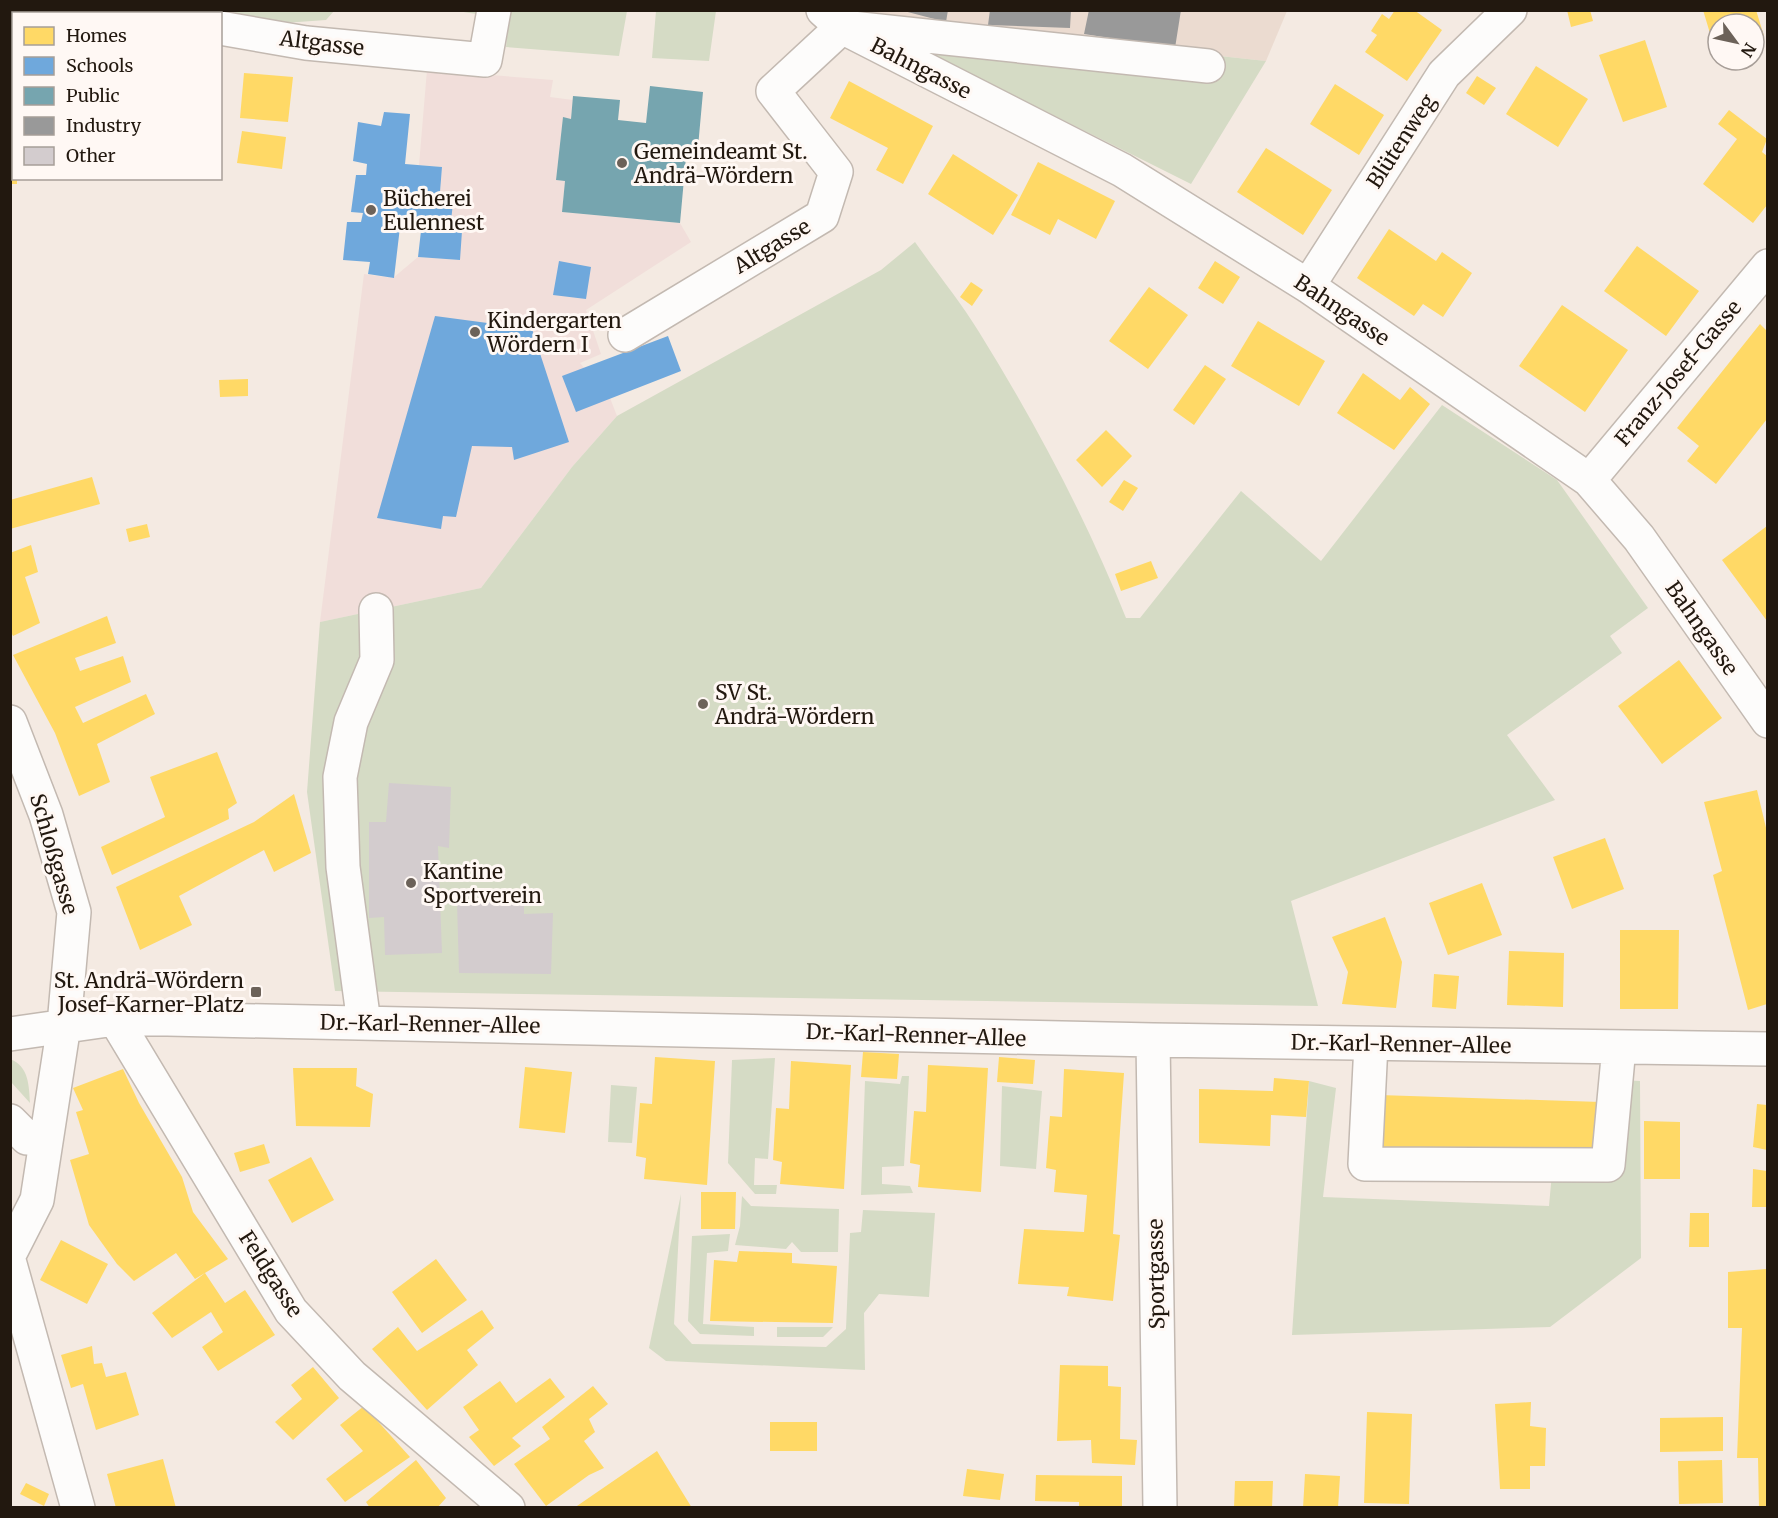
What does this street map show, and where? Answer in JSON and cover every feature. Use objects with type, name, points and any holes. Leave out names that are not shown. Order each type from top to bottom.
[{"type":"street","name":"Blütenweg","points":[[1308,286],[1444,74],[1510,10]]},
{"type":"street","name":"Altgasse","points":[[222,28],[306,43],[485,60],[494,13]]},
{"type":"street","name":"Bahngasse","points":[[832,19],[1122,170],[1308,286],[1588,480],[1639,538],[1767,721]]},
{"type":"street","name":"Altgasse","points":[[625,335],[822,216],[836,172],[772,91],[832,19]]},
{"type":"street","points":[[832,19],[1208,66]]},
{"type":"street","name":"Franz-Josef-Gasse","points":[[1588,480],[1767,266]]},
{"type":"street","points":[[364,1023],[343,867],[340,777],[351,722],[377,660],[376,610]]},
{"type":"street","name":"Schloßgasse","points":[[10,722],[46,815],[74,912],[64,1025],[27,1137]]},
{"type":"street","name":"Dr.-Karl-Renner-Allee","points":[[10,1034],[115,1019],[1371,1044],[1767,1049]]},
{"type":"street","name":"Feldgasse","points":[[115,1019],[291,1311],[352,1376],[508,1508]]},
{"type":"street","name":"Sportgasse","points":[[1153,1040],[1160,1508]]},
{"type":"street","points":[[1371,1044],[1365,1164],[1608,1165],[1619,1047]]},
{"type":"street","points":[[10,1253],[37,1200],[27,1137]]},
{"type":"street","points":[[10,1264],[78,1508]]},
{"type":"shaded area","points":[[851,11],[1287,11],[1266,61],[857,17]]},
{"type":"shaded area","name":"Kindergarten Wördern I","points":[[427,70],[553,80],[550,97],[573,100],[571,119],[563,118],[556,180],[565,181],[562,212],[680,223],[691,242],[586,310],[601,354],[580,363],[610,398],[617,416],[572,467],[481,588],[320,622],[364,274],[393,278],[418,257],[459,260],[440,192],[442,167],[419,165]]},
{"type":"green space","points":[[221,11],[334,11],[326,20],[284,23]]},
{"type":"green space","points":[[457,11],[627,11],[619,56],[506,47],[509,19]]},
{"type":"green space","points":[[656,11],[716,11],[709,61],[652,58]]},
{"type":"green space","points":[[857,17],[1266,61],[1191,184]]},
{"type":"green space","name":"SV St. Andrä-Wördern","points":[[915,242],[972,320],[1020,401],[1077,508],[1126,618],[1140,618],[1241,491],[1321,561],[1442,405],[1557,480],[1648,608],[1610,636],[1622,653],[1507,735],[1555,800],[1291,901],[1318,1006],[335,991],[307,792],[320,622],[481,588],[572,467],[617,416],[881,270]]},
{"type":"green space","points":[[775,1058],[768,1159],[755,1158],[754,1185],[777,1185],[776,1194],[755,1194],[728,1163],[732,1060]]},
{"type":"green space","points":[[10,1059],[21,1066],[27,1077],[30,1103],[11,1082]]},
{"type":"green space","points":[[902,1076],[909,1076],[904,1166],[882,1167],[882,1184],[910,1186],[913,1193],[861,1195],[865,1081],[900,1084]]},
{"type":"green space","points":[[1622,1080],[1640,1081],[1641,1258],[1550,1327],[1292,1335],[1309,1081],[1336,1088],[1323,1197],[1549,1206],[1552,1173]]},
{"type":"green space","points":[[611,1085],[637,1087],[632,1143],[608,1142]]},
{"type":"green space","points":[[1002,1086],[1042,1091],[1036,1169],[1000,1166]]},
{"type":"green space","points":[[681,1194],[674,1324],[692,1344],[826,1347],[846,1329],[850,1233],[861,1232],[863,1210],[935,1213],[929,1297],[879,1294],[864,1313],[865,1370],[666,1361],[649,1348]]},
{"type":"green space","points":[[742,1196],[751,1206],[839,1209],[838,1252],[801,1252],[792,1242],[786,1249],[735,1245],[740,1226]]},
{"type":"green space","points":[[730,1234],[728,1251],[707,1253],[703,1324],[754,1327],[754,1336],[700,1334],[688,1321],[692,1236]]},
{"type":"green space","points":[[777,1327],[833,1327],[823,1337],[777,1337]]},
{"type":"building: Homes","points":[[10,10],[45,10],[44,12],[12,12],[12,180],[17,180],[17,184],[10,184]]},
{"type":"building: Homes","points":[[1395,10],[1414,10],[1442,30],[1407,81],[1365,52],[1377,35],[1371,31],[1382,14],[1389,19]]},
{"type":"building: Homes","points":[[1567,10],[1590,10],[1593,21],[1571,27]]},
{"type":"building: Homes","points":[[1703,10],[1756,10],[1757,12],[1706,12],[1706,20]]},
{"type":"building: Homes","points":[[1645,40],[1667,107],[1623,122],[1599,55]]},
{"type":"building: Homes","points":[[1536,66],[1588,99],[1558,147],[1506,114]]},
{"type":"building: Homes","points":[[244,73],[293,77],[288,122],[240,118]]},
{"type":"building: Homes","points":[[1477,76],[1496,88],[1484,105],[1466,93]]},
{"type":"building: Homes","points":[[849,81],[933,126],[903,184],[876,170],[888,148],[830,118]]},
{"type":"building: Homes","points":[[1335,84],[1384,115],[1359,155],[1310,124]]},
{"type":"building: Homes","points":[[1729,110],[1767,139],[1762,152],[1767,156],[1767,205],[1753,223],[1703,184],[1737,139],[1718,124]]},
{"type":"building: Homes","points":[[242,131],[286,137],[282,169],[237,163]]},
{"type":"building: Homes","points":[[1266,148],[1332,190],[1303,235],[1237,192]]},
{"type":"building: Homes","points":[[953,154],[1018,195],[993,235],[928,194]]},
{"type":"building: Homes","points":[[1038,162],[1115,201],[1096,239],[1058,219],[1050,235],[1011,215]]},
{"type":"building: Homes","points":[[1389,229],[1436,261],[1442,252],[1472,273],[1443,317],[1423,304],[1414,316],[1357,278]]},
{"type":"building: Homes","points":[[1637,246],[1699,291],[1666,336],[1604,291]]},
{"type":"building: Homes","points":[[1215,261],[1240,277],[1223,304],[1198,288]]},
{"type":"building: Homes","points":[[971,282],[983,290],[972,306],[960,297]]},
{"type":"building: Homes","points":[[1149,287],[1188,315],[1148,369],[1109,341]]},
{"type":"building: Homes","points":[[1562,305],[1628,350],[1585,412],[1519,366]]},
{"type":"building: Homes","points":[[1258,321],[1325,361],[1299,406],[1231,366]]},
{"type":"building: Homes","points":[[1760,324],[1767,331],[1767,419],[1716,484],[1687,461],[1699,446],[1677,428]]},
{"type":"building: Homes","points":[[1205,365],[1226,379],[1194,425],[1173,410]]},
{"type":"building: Homes","points":[[1363,373],[1400,400],[1410,387],[1430,404],[1394,450],[1337,413]]},
{"type":"building: Homes","points":[[248,379],[248,396],[220,397],[219,380]]},
{"type":"building: Homes","points":[[1106,430],[1132,456],[1102,487],[1076,460]]},
{"type":"building: Homes","points":[[92,477],[100,504],[10,529],[10,500]]},
{"type":"building: Homes","points":[[1124,480],[1138,488],[1123,511],[1109,502]]},
{"type":"building: Homes","points":[[147,524],[150,537],[129,542],[126,529]]},
{"type":"building: Homes","points":[[1767,526],[1767,621],[1722,560]]},
{"type":"building: Homes","points":[[31,545],[38,572],[25,577],[40,623],[13,636],[10,630],[10,553]]},
{"type":"building: Homes","points":[[1151,561],[1158,578],[1121,591],[1115,574]]},
{"type":"building: Homes","points":[[107,616],[116,643],[75,658],[80,671],[123,656],[131,682],[75,707],[83,723],[146,694],[155,714],[97,744],[110,782],[79,796],[55,733],[13,655]]},
{"type":"building: Homes","points":[[1679,660],[1722,718],[1662,764],[1618,706]]},
{"type":"building: Homes","points":[[217,752],[237,803],[228,809],[229,819],[112,875],[101,847],[165,817],[150,777]]},
{"type":"building: Homes","points":[[1757,790],[1767,832],[1767,1004],[1748,1010],[1713,875],[1722,871],[1704,802]]},
{"type":"building: Homes","points":[[294,794],[311,853],[274,872],[264,850],[179,896],[192,925],[140,950],[116,887],[254,822]]},
{"type":"building: Homes","points":[[1605,838],[1624,889],[1572,909],[1553,857]]},
{"type":"building: Homes","points":[[1482,883],[1502,935],[1448,955],[1429,903]]},
{"type":"building: Homes","points":[[1385,917],[1402,962],[1396,1008],[1342,1004],[1348,972],[1332,937]]},
{"type":"building: Homes","points":[[1620,930],[1679,930],[1678,1009],[1620,1009]]},
{"type":"building: Homes","points":[[1509,951],[1564,953],[1563,1007],[1507,1005]]},
{"type":"building: Homes","points":[[1434,974],[1459,976],[1456,1009],[1432,1007]]},
{"type":"building: Homes","points":[[863,1052],[899,1054],[897,1079],[861,1077]]},
{"type":"building: Homes","points":[[655,1057],[715,1061],[707,1185],[644,1179],[646,1158],[636,1156],[640,1103],[652,1104]]},
{"type":"building: Homes","points":[[999,1057],[1035,1060],[1033,1084],[997,1082]]},
{"type":"building: Homes","points":[[791,1061],[851,1065],[844,1189],[780,1184],[782,1162],[773,1160],[776,1108],[789,1109]]},
{"type":"building: Homes","points":[[928,1065],[988,1068],[981,1192],[918,1187],[920,1165],[910,1163],[914,1111],[926,1112]]},
{"type":"building: Homes","points":[[525,1067],[572,1072],[565,1133],[519,1128]]},
{"type":"building: Homes","points":[[293,1068],[357,1068],[356,1086],[373,1094],[370,1127],[296,1126]]},
{"type":"building: Homes","points":[[123,1069],[139,1103],[182,1177],[193,1212],[228,1259],[195,1279],[176,1253],[134,1281],[117,1264],[89,1225],[70,1160],[89,1154],[76,1112],[83,1110],[73,1088]]},
{"type":"building: Homes","points":[[1064,1069],[1124,1073],[1113,1234],[1120,1235],[1113,1301],[1067,1296],[1069,1287],[1018,1284],[1024,1229],[1084,1232],[1087,1195],[1054,1192],[1056,1170],[1046,1168],[1050,1116],[1062,1117]]},
{"type":"building: Homes","points":[[1274,1078],[1309,1081],[1306,1117],[1271,1115],[1270,1146],[1199,1143],[1199,1089],[1273,1091]]},
{"type":"building: Homes","points":[[1379,1095],[1601,1102],[1599,1161],[1377,1154]]},
{"type":"building: Homes","points":[[1757,1104],[1767,1105],[1767,1150],[1753,1147]]},
{"type":"building: Homes","points":[[1644,1121],[1680,1122],[1680,1179],[1644,1179]]},
{"type":"building: Homes","points":[[264,1144],[270,1163],[240,1172],[234,1153]]},
{"type":"building: Homes","points":[[311,1157],[334,1200],[292,1223],[268,1180]]},
{"type":"building: Homes","points":[[1753,1169],[1767,1171],[1767,1207],[1752,1207]]},
{"type":"building: Homes","points":[[701,1192],[736,1192],[735,1229],[701,1229]]},
{"type":"building: Homes","points":[[1690,1213],[1709,1213],[1709,1247],[1689,1247]]},
{"type":"building: Homes","points":[[61,1240],[108,1264],[87,1304],[40,1280]]},
{"type":"building: Homes","points":[[739,1251],[792,1253],[792,1263],[837,1266],[833,1323],[710,1321],[714,1260],[737,1262]]},
{"type":"building: Homes","points":[[436,1259],[467,1300],[422,1333],[392,1292]]},
{"type":"building: Homes","points":[[1767,1269],[1767,1508],[1759,1508],[1758,1458],[1737,1458],[1742,1328],[1728,1328],[1728,1272]]},
{"type":"building: Homes","points":[[205,1273],[225,1303],[245,1290],[275,1335],[218,1371],[202,1347],[223,1332],[211,1312],[172,1338],[152,1313]]},
{"type":"building: Homes","points":[[482,1310],[494,1328],[467,1350],[478,1365],[427,1410],[372,1349],[398,1327],[417,1351]]},
{"type":"building: Homes","points":[[92,1346],[94,1364],[102,1363],[106,1377],[126,1372],[139,1415],[96,1430],[83,1384],[71,1388],[61,1355]]},
{"type":"building: Homes","points":[[1060,1365],[1108,1366],[1108,1386],[1121,1387],[1120,1439],[1137,1440],[1135,1465],[1092,1463],[1091,1440],[1057,1441]]},
{"type":"building: Homes","points":[[313,1367],[339,1398],[293,1440],[275,1422],[302,1399],[291,1385]]},
{"type":"building: Homes","points":[[550,1378],[565,1397],[512,1438],[521,1446],[494,1466],[469,1437],[479,1430],[463,1407],[500,1381],[516,1403]]},
{"type":"building: Homes","points":[[593,1386],[608,1404],[589,1419],[595,1432],[584,1441],[604,1468],[589,1475],[546,1506],[514,1464],[550,1439],[542,1427]]},
{"type":"building: Homes","points":[[1531,1402],[1530,1426],[1546,1428],[1545,1466],[1530,1466],[1530,1489],[1500,1489],[1495,1404]]},
{"type":"building: Homes","points":[[364,1406],[410,1457],[345,1502],[326,1479],[363,1451],[340,1425]]},
{"type":"building: Homes","points":[[1367,1412],[1412,1414],[1409,1504],[1364,1503]]},
{"type":"building: Homes","points":[[1723,1417],[1723,1451],[1660,1452],[1660,1418]]},
{"type":"building: Homes","points":[[770,1422],[817,1422],[817,1451],[770,1451]]},
{"type":"building: Homes","points":[[657,1451],[692,1508],[574,1508]]},
{"type":"building: Homes","points":[[163,1459],[176,1508],[116,1508],[107,1474]]},
{"type":"building: Homes","points":[[416,1460],[446,1498],[437,1508],[370,1508],[366,1502]]},
{"type":"building: Homes","points":[[1722,1460],[1723,1503],[1679,1504],[1678,1461]]},
{"type":"building: Homes","points":[[967,1469],[1004,1474],[1000,1500],[963,1496]]},
{"type":"building: Homes","points":[[1305,1474],[1340,1476],[1338,1508],[1303,1508]]},
{"type":"building: Homes","points":[[1036,1475],[1122,1476],[1122,1508],[1079,1508],[1079,1502],[1035,1501]]},
{"type":"building: Homes","points":[[1235,1481],[1273,1481],[1272,1508],[1234,1508]]},
{"type":"building: Homes","points":[[26,1483],[49,1494],[44,1506],[20,1494]]},
{"type":"building: Schools","points":[[384,112],[410,114],[405,164],[442,167],[440,192],[454,194],[450,230],[462,231],[460,260],[418,257],[421,231],[400,227],[394,278],[368,274],[370,262],[343,260],[347,222],[361,222],[363,213],[351,212],[356,175],[366,175],[367,164],[353,161],[358,122],[381,126]]},
{"type":"building: Schools","points":[[559,261],[591,267],[586,299],[553,295]]},
{"type":"building: Schools","points":[[435,316],[532,329],[569,442],[514,460],[512,447],[472,446],[456,517],[443,516],[441,529],[377,518]]},
{"type":"building: Schools","points":[[668,336],[681,371],[576,412],[562,376]]},
{"type":"building: Public","name":"Gemeindeamt St. Andrä-Wördern","points":[[650,86],[703,92],[698,147],[687,146],[680,223],[562,212],[565,181],[556,180],[563,117],[571,119],[573,96],[620,100],[618,120],[646,123]]},
{"type":"building: Industry","points":[[900,10],[948,10],[946,22]]},
{"type":"building: Industry","points":[[990,10],[1071,10],[1070,28],[988,25]]},
{"type":"building: Industry","points":[[1089,10],[1181,10],[1175,48],[1084,34]]},
{"type":"building: Other","points":[[389,783],[451,787],[449,848],[438,846],[442,953],[385,955],[384,917],[369,918],[369,822],[386,822]]},
{"type":"building: Other","points":[[457,902],[524,902],[524,914],[553,913],[551,974],[459,973]]},
{"type":"place","name":"Gemeindeamt St. Andrä-Wördern","points":[[622,163]]},
{"type":"place","name":"Bücherei Eulennest","points":[[371,210]]},
{"type":"place","name":"Kindergarten Wördern I","points":[[475,332]]},
{"type":"place","name":"SV St. Andrä-Wördern","points":[[703,704]]},
{"type":"place","name":"Kantine Sportverein","points":[[411,883]]},
{"type":"place","name":"St. Andrä-Wördern Josef-Karner-Platz","points":[[256,992]]}]
